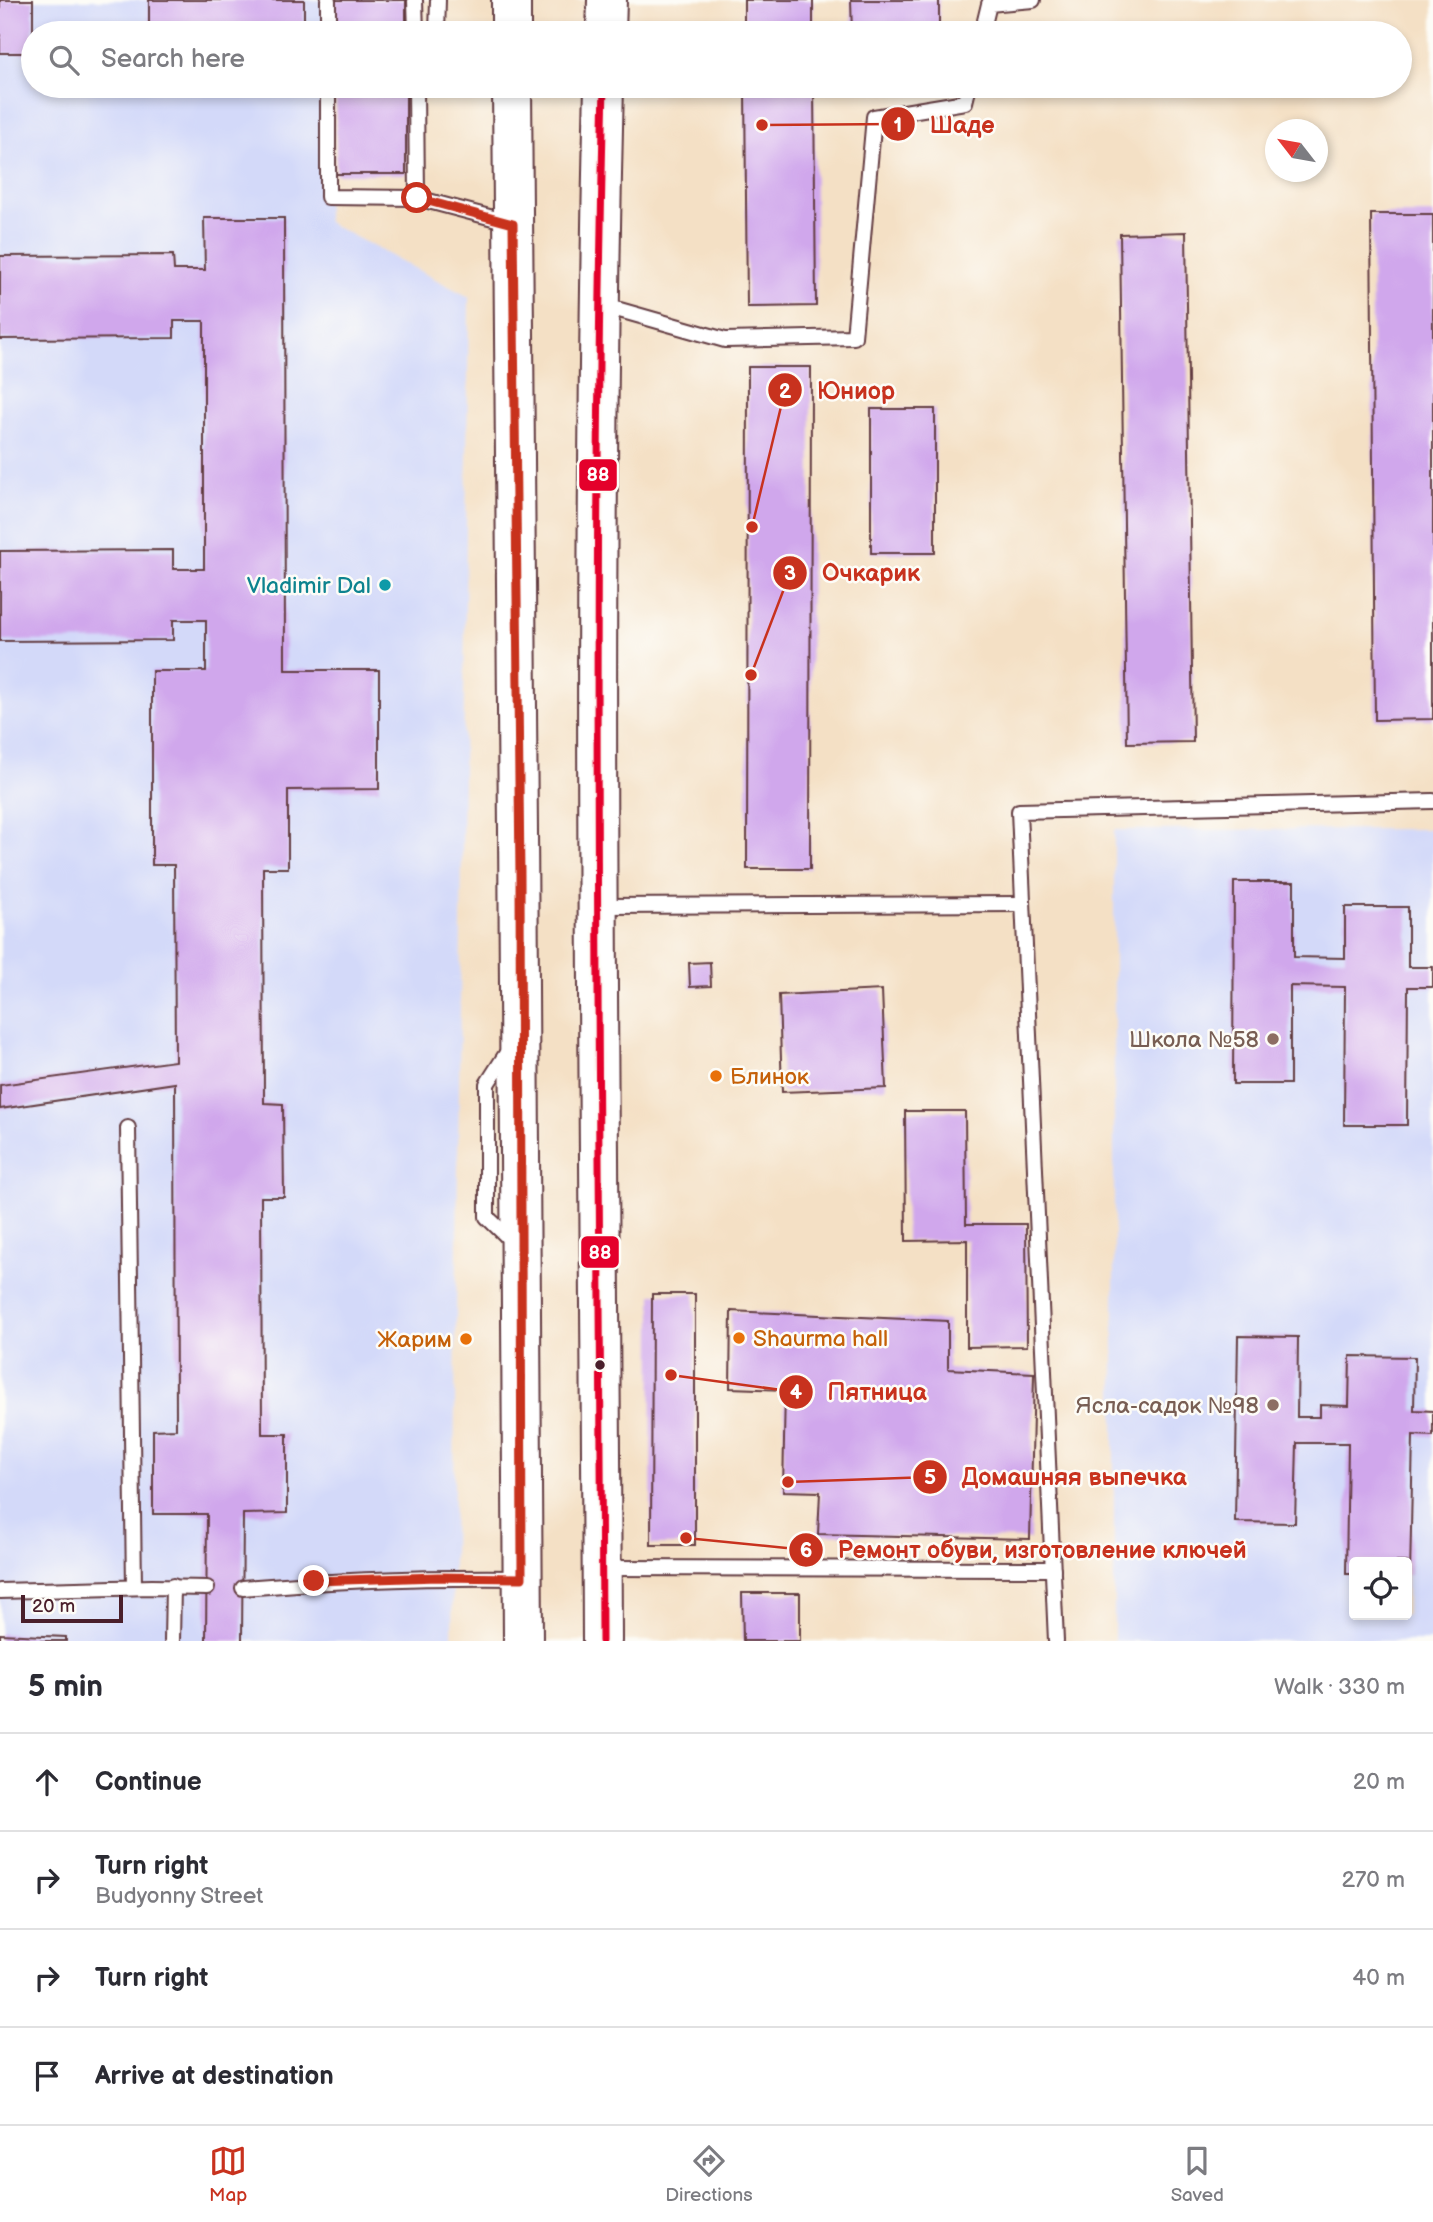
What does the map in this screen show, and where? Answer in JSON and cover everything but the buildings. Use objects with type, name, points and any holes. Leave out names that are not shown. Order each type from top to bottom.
[{"type":"main road","points":[[511,0],[511,21]]},
{"type":"main road","points":[[606,21],[607,0]]},
{"type":"main road","points":[[512,98],[523,1641]]},
{"type":"main road","points":[[602,1641],[597,906],[599,304],[604,98]]},
{"type":"lane","points":[[328,0],[328,21]]},
{"type":"lane","points":[[415,0],[416,21]]},
{"type":"lane","points":[[437,21],[438,0]]},
{"type":"lane","points":[[985,21],[989,4],[1033,0]]},
{"type":"lane","points":[[328,98],[328,197],[417,198],[513,224]]},
{"type":"lane","points":[[416,98],[417,198]]},
{"type":"lane","points":[[599,304],[725,340],[854,337],[874,117],[965,102],[966,98]]},
{"type":"lane","points":[[1056,1641],[1020,811],[1433,801]]},
{"type":"lane","points":[[597,906],[1023,904]]},
{"type":"lane","points":[[128,1128],[134,1587]]},
{"type":"lane","points":[[602,1568],[1053,1569]]},
{"type":"lane","points":[[243,1588],[314,1581],[438,1577],[522,1578]]},
{"type":"lane","points":[[172,1641],[173,1586]]},
{"type":"lane","points":[[0,1591],[173,1586],[207,1588]]},
{"type":"shaded area","points":[[0,0],[329,0],[329,21],[21,21],[21,98],[328,98],[327,222],[469,297],[452,1641],[0,1641]]},
{"type":"shaded area","points":[[1433,829],[1433,1641],[1114,1641],[1114,830]]},
{"type":"transit line","name":"88","points":[[602,1641],[597,669],[604,98]]},
{"type":"place","name":"Шаде","points":[[762,125]]},
{"type":"place","name":"Юниор","points":[[752,527]]},
{"type":"place","name":"Vladimir Dal","points":[[385,585]]},
{"type":"place","name":"Очкарик","points":[[751,675]]},
{"type":"place","name":"Школа №58","points":[[1273,1039]]},
{"type":"place","name":"Блинок","points":[[716,1076]]},
{"type":"place","name":"Shaurma hall","points":[[739,1338]]},
{"type":"place","name":"Жарим","points":[[466,1339]]},
{"type":"place","name":"Пятница","points":[[671,1375]]},
{"type":"place","name":"Ясла-садок №98","points":[[1273,1405]]},
{"type":"place","name":"Домашняя выпечка","points":[[788,1482]]},
{"type":"place","name":"Ремонт обуви, изготовление ключей","points":[[686,1538]]},
{"type":"route","points":[[314,1581],[438,1577],[522,1578],[520,875],[513,224],[417,198]]}]
